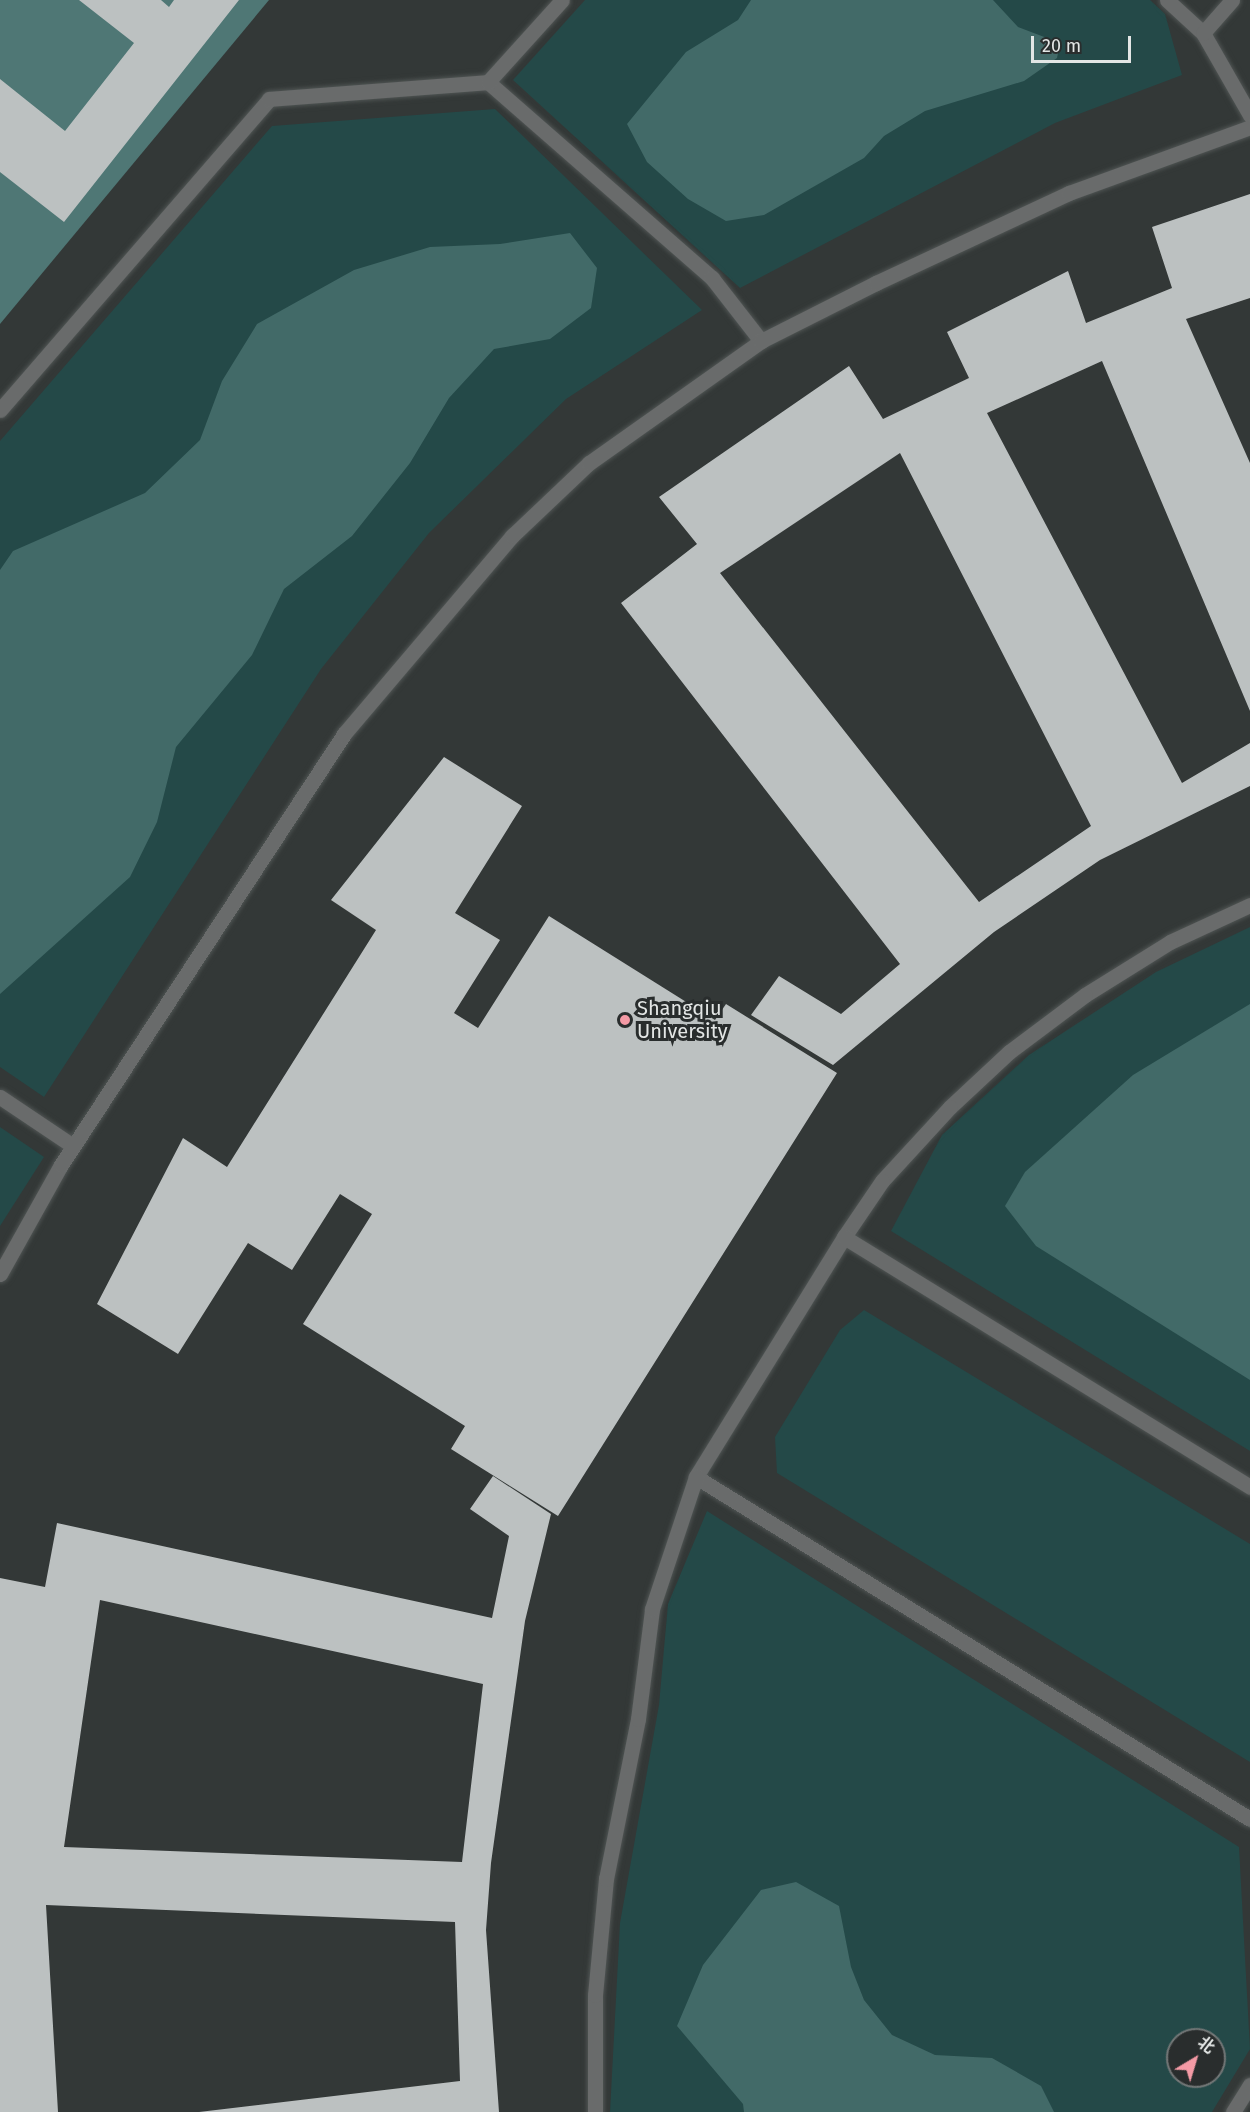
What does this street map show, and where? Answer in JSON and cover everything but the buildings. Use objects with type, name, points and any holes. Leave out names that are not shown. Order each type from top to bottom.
[{"type":"lane","points":[[1167,0],[1203,33],[1250,115]]},
{"type":"lane","points":[[1203,33],[1232,0]]},
{"type":"lane","points":[[0,410],[269,99],[488,82],[557,2]]},
{"type":"lane","points":[[488,82],[712,278],[761,341]]},
{"type":"lane","points":[[0,1274],[73,1146],[304,791],[448,607],[512,536],[589,464],[761,341],[1069,193],[1250,127]]},
{"type":"lane","points":[[595,2112],[595,1995],[606,1879],[638,1719],[652,1609],[696,1477],[844,1237],[882,1181],[1009,1052],[1085,995],[1170,942],[1250,905]]},
{"type":"lane","points":[[0,1097],[73,1146]]},
{"type":"lane","points":[[844,1237],[1250,1487]]},
{"type":"lane","points":[[696,1477],[1250,1819]]},
{"type":"lane","points":[[1233,2112],[1250,2085]]},
{"type":"shaded area","points":[[0,0],[269,0],[0,324]]},
{"type":"shaded area","points":[[585,0],[1150,0],[1165,14],[1182,75],[1055,123],[740,288],[513,80]]},
{"type":"shaded area","points":[[751,0],[993,0],[1018,27],[1060,43],[1057,58],[1024,81],[925,111],[884,136],[864,158],[764,215],[726,221],[688,199],[647,162],[627,124],[686,52],[738,20]]},
{"type":"shaded area","points":[[495,109],[702,310],[566,399],[429,533],[321,669],[44,1097],[0,1067],[0,441],[272,126]]},
{"type":"shaded area","points":[[570,233],[597,268],[591,308],[550,339],[494,349],[449,398],[410,463],[352,536],[284,589],[252,655],[176,747],[157,822],[130,877],[0,994],[0,570],[13,551],[145,493],[200,440],[222,381],[257,324],[354,270],[430,247],[500,244]]},
{"type":"shaded area","points":[[1250,927],[1250,1451],[891,1231],[942,1135],[1029,1055],[1156,972]]},
{"type":"shaded area","points":[[1250,1004],[1250,1380],[1036,1246],[1005,1206],[1025,1172],[1133,1075]]},
{"type":"shaded area","points":[[0,1127],[44,1157],[0,1226]]},
{"type":"shaded area","points":[[864,1310],[1250,1544],[1250,1762],[777,1473],[775,1437],[840,1330]]},
{"type":"shaded area","points":[[707,1511],[1239,1847],[1250,2049],[1212,2112],[610,2112],[620,1923],[659,1705],[668,1604]]},
{"type":"shaded area","points":[[796,1882],[839,1906],[851,1967],[864,2000],[892,2035],[935,2055],[992,2058],[1041,2086],[1054,2112],[744,2112],[743,2104],[677,2026],[703,1965],[761,1890]]},
{"type":"place","name":"Shangqiu University","points":[[625,1020]]}]
